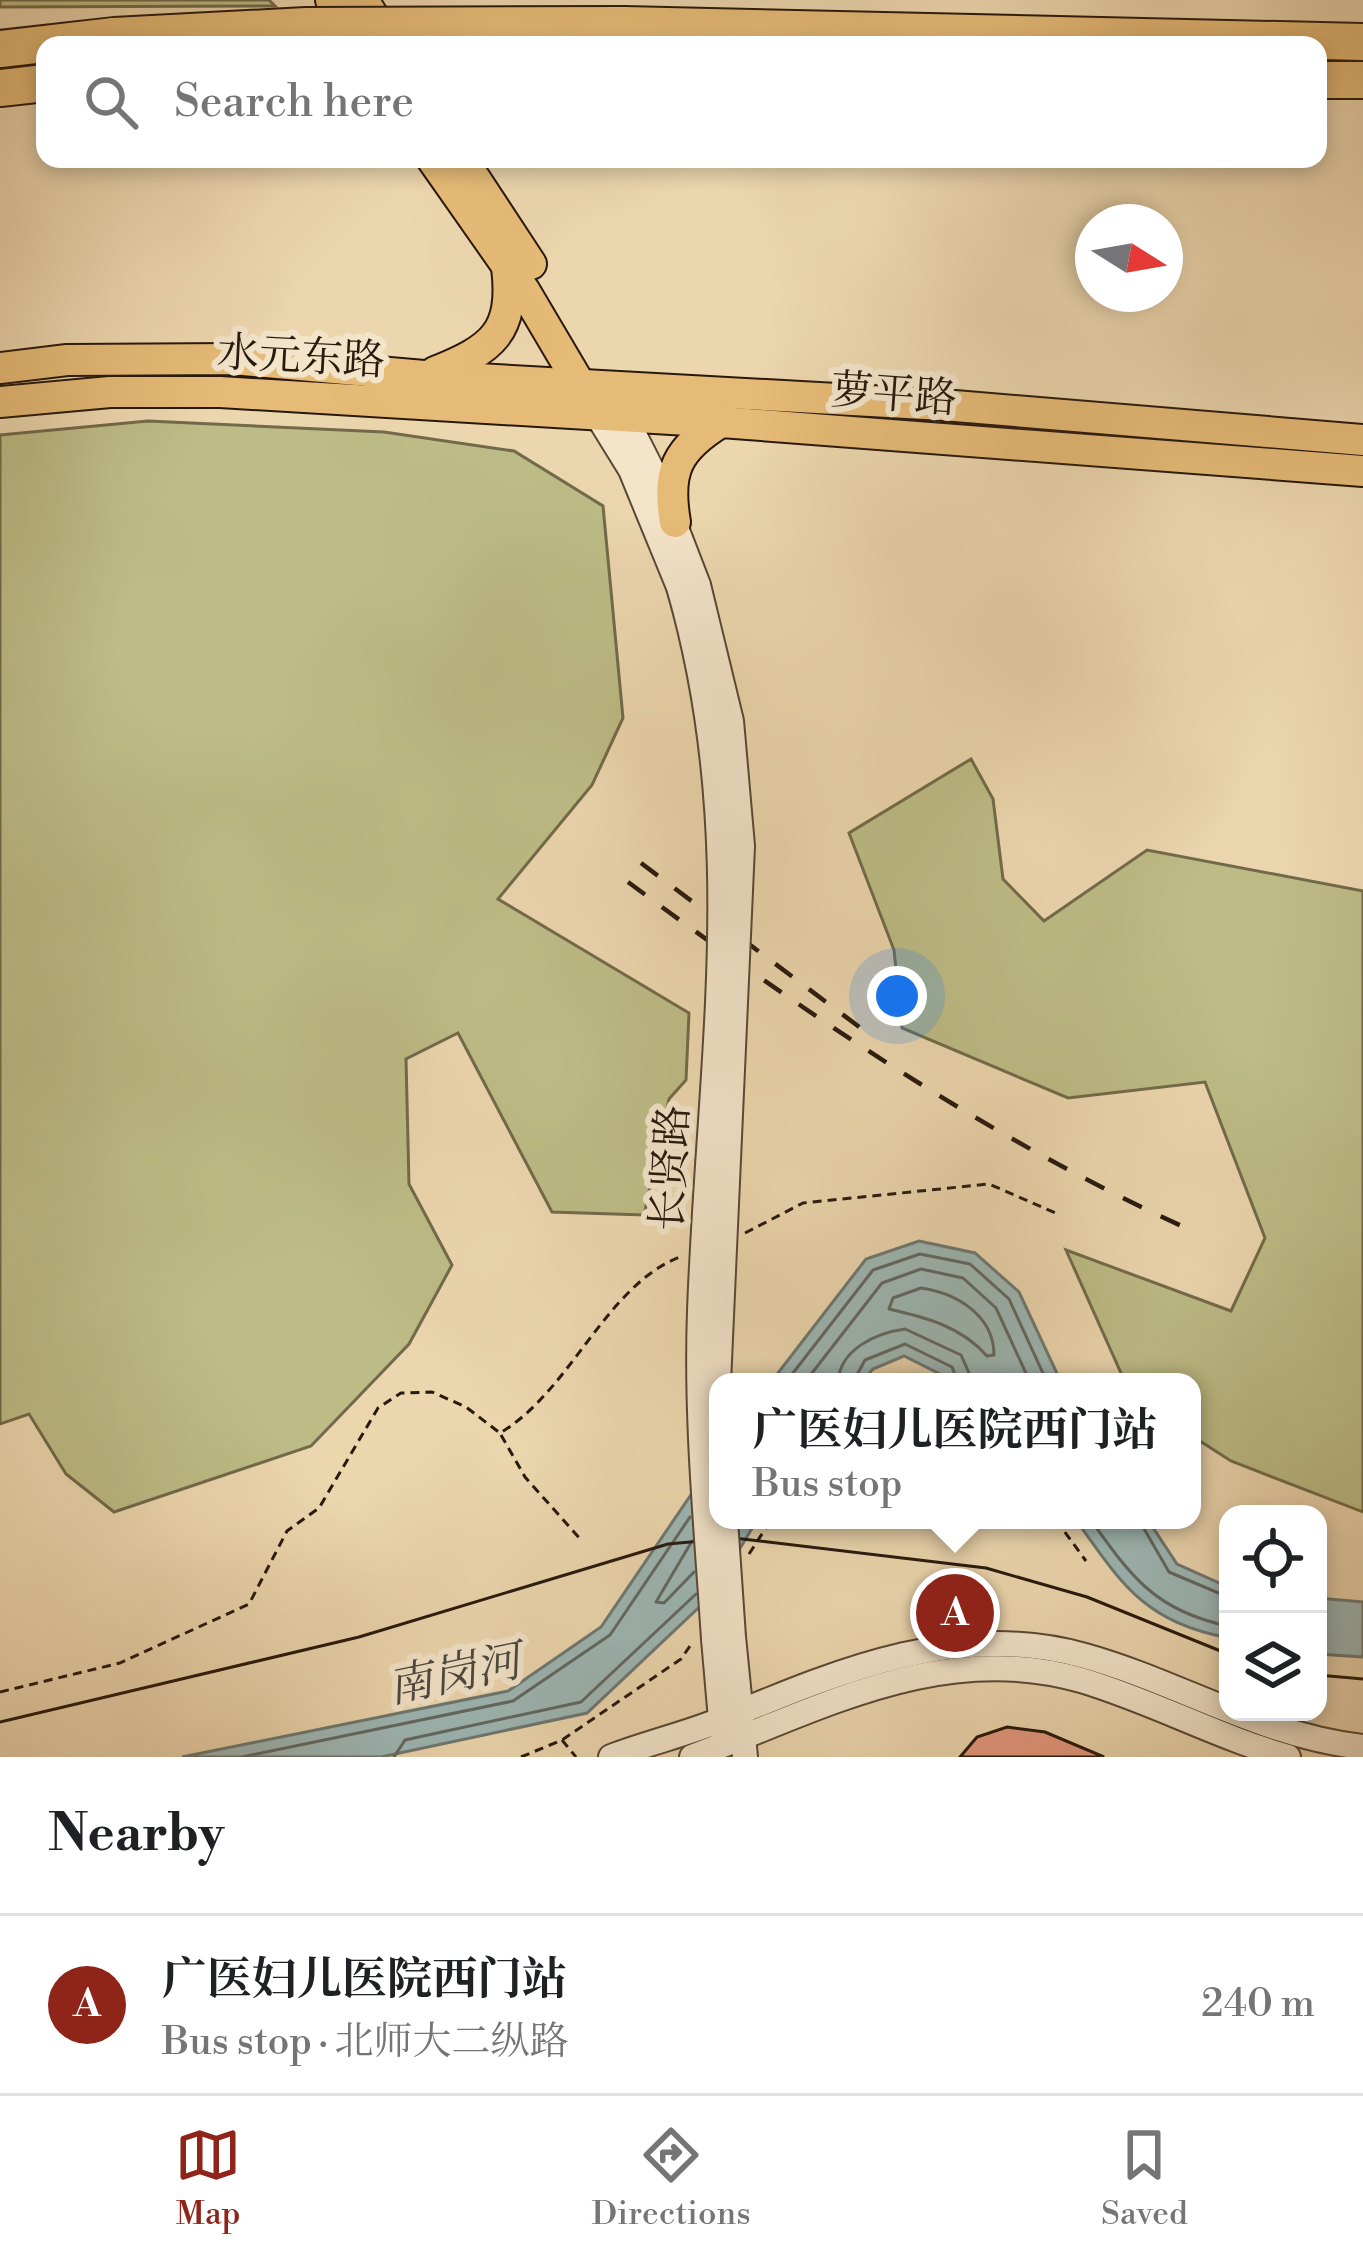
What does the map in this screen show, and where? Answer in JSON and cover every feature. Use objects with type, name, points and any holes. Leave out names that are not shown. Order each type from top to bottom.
[{"type":"highway","points":[[114,36],[306,26],[624,25],[1102,36]]},
{"type":"highway","points":[[1327,41],[1363,42]]},
{"type":"highway","points":[[0,49],[36,45]]},
{"type":"highway","points":[[0,88],[36,84]]},
{"type":"main road","points":[[312,0],[333,36]]},
{"type":"main road","points":[[331,0],[354,36]]},
{"type":"main road","points":[[363,0],[385,36]]},
{"type":"main road","points":[[386,0],[409,36]]},
{"type":"main road","points":[[421,168],[506,262],[510,295],[497,336],[470,358],[424,376]]},
{"type":"main road","points":[[438,168],[603,401]]},
{"type":"main road","points":[[468,168],[557,305]]},
{"type":"main road","points":[[484,168],[603,401]]},
{"type":"main road","name":"水元东路","points":[[0,368],[68,360],[232,359],[424,376],[603,401]]},
{"type":"main road","name":"水元东路","points":[[0,402],[110,392],[603,401]]},
{"type":"main road","name":"萝平路","points":[[603,401],[721,422],[1363,471]]},
{"type":"main road","name":"萝平路","points":[[603,401],[943,405],[1363,440]]},
{"type":"main road","points":[[675,522],[670,484],[677,456],[721,422]]},
{"type":"street","points":[[603,401],[675,522],[689,586]]},
{"type":"street","points":[[603,401],[631,470],[689,586]]},
{"type":"street","name":"长贤路","points":[[689,586],[731,722],[742,846],[718,1373]]},
{"type":"street","name":"长贤路","points":[[689,586],[722,811],[723,915],[699,1370],[714,1639],[733,1738]]},
{"type":"street","name":"长贤路","points":[[714,1639],[724,1529]]},
{"type":"street","points":[[692,1757],[890,1656],[963,1644],[1016,1644],[1086,1656],[1275,1730],[1363,1747]]},
{"type":"street","points":[[610,1757],[666,1736],[733,1738],[884,1681],[999,1666],[1085,1681],[1288,1757]]},
{"type":"path","points":[[727,1239],[803,1203],[989,1184],[1058,1214]]},
{"type":"path","points":[[500,1433],[550,1394],[608,1318],[662,1264],[684,1256]]},
{"type":"path","points":[[0,1692],[120,1663],[249,1604],[287,1532],[319,1508],[378,1408],[401,1393],[432,1392],[466,1407],[500,1433],[525,1477],[582,1541]]},
{"type":"path","points":[[746,1560],[765,1529]]},
{"type":"path","points":[[1062,1529],[1086,1562]]},
{"type":"path","points":[[521,1757],[562,1740],[714,1639]]},
{"type":"path","points":[[562,1740],[576,1757]]},
{"type":"shaded area","points":[[0,0],[269,0],[275,6],[0,7]]},
{"type":"shaded area","points":[[148,421],[384,432],[514,451],[603,506],[623,718],[592,785],[498,899],[689,1013],[686,1080],[669,1099],[644,1215],[552,1212],[458,1033],[406,1059],[409,1184],[452,1265],[409,1344],[311,1446],[114,1512],[66,1474],[29,1414],[0,1424],[0,435]]},
{"type":"shaded area","points":[[971,759],[993,799],[1003,879],[1044,921],[1147,850],[1363,891],[1363,1512],[1231,1461],[1201,1442],[1201,1373],[1121,1373],[1066,1250],[1231,1311],[1265,1238],[1205,1082],[1068,1098],[902,1028],[894,950],[849,833]]},
{"type":"water","points":[[919,1241],[975,1253],[1019,1292],[1057,1373],[938,1373],[904,1356],[869,1373],[778,1373],[866,1259]]},
{"type":"water","points":[[709,1468],[709,1529],[752,1529],[712,1595],[587,1713],[381,1757],[182,1757],[508,1691],[601,1627]]},
{"type":"water","points":[[1083,1529],[1154,1529],[1177,1564],[1219,1583],[1219,1636],[1155,1611],[1123,1582]]},
{"type":"water","points":[[1327,1599],[1363,1602],[1363,1657],[1327,1655]]},
{"type":"building","points":[[1007,1727],[1045,1732],[1104,1757],[960,1757],[977,1737]]},
{"type":"tram line","points":[[0,1722],[359,1637],[668,1544],[734,1538],[986,1568],[1087,1597],[1219,1650]]},
{"type":"tram line","points":[[1327,1676],[1363,1679]]},
{"type":"railway","points":[[641,863],[866,1032]]},
{"type":"railway","points":[[628,882],[903,1073],[1046,1158],[1197,1233]]},
{"type":"place","name":"广医妇儿医院西门站","points":[[955,1613]]},
{"type":"water label","name":"南岗河","points":[[454,1673]]}]
